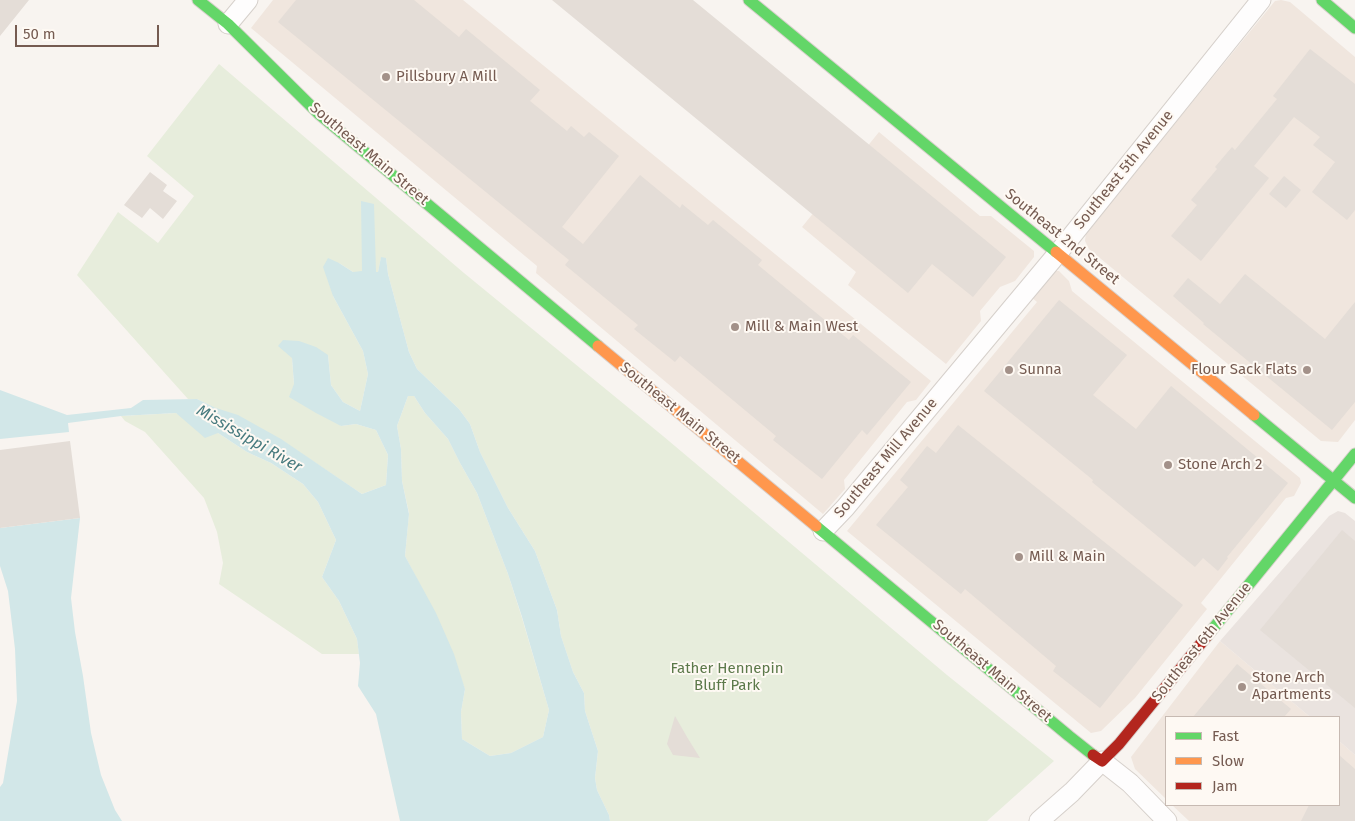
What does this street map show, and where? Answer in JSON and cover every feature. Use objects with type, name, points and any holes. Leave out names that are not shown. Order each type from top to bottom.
[{"type":"street","name":"Southeast Main Street","points":[[198,0],[228,24],[319,114],[1062,730],[1130,783],[1167,821]]},
{"type":"street","points":[[228,24],[248,0]]},
{"type":"street","name":"Southeast 2nd Street","points":[[749,0],[1355,498]]},
{"type":"street","name":"Southeast 5th Avenue","points":[[947,384],[1058,253],[1262,0]]},
{"type":"street","points":[[1322,0],[1355,28]]},
{"type":"street","name":"Southeast Mill Avenue","points":[[823,530],[845,508],[947,384]]},
{"type":"street","name":"Southeast 6th Avenue","points":[[1039,821],[1072,792],[1119,744],[1355,454]]},
{"type":"shaded area","points":[[273,0],[463,0],[931,381],[916,400],[907,402],[844,480],[845,489],[823,514],[536,273],[537,266],[251,28]]},
{"type":"shaded area","points":[[1275,1],[1290,2],[1355,57],[1355,420],[1338,442],[1321,441],[1089,249],[1085,241],[1086,232]]},
{"type":"shaded area","points":[[879,132],[980,216],[991,216],[1034,251],[1034,257],[1015,281],[1000,287],[980,311],[981,321],[946,364],[848,285],[856,272],[802,227]]},
{"type":"shaded area","points":[[1051,271],[1059,271],[1069,281],[1072,291],[1300,478],[1301,483],[1294,496],[1286,498],[1201,603],[1207,609],[1135,698],[1101,731],[1091,733],[847,531],[1037,302],[1030,296]]},
{"type":"shaded area","points":[[1338,511],[1345,513],[1355,521],[1355,755],[1340,742],[1340,716],[1309,716],[1220,641],[1329,516]]},
{"type":"shaded area","points":[[1220,641],[1309,716],[1165,716],[1165,798],[1135,769],[1131,757]]},
{"type":"shaded area","points":[[1340,742],[1355,755],[1355,821],[1189,821],[1173,806],[1340,806]]},
{"type":"green space","name":"Father Hennepin Bluff Park","points":[[219,64],[464,273],[663,436],[947,675],[1054,761],[987,821],[610,821],[597,790],[595,778],[598,751],[585,711],[584,693],[573,672],[561,636],[557,610],[535,551],[508,508],[480,452],[470,424],[459,409],[417,369],[409,352],[388,274],[386,258],[381,258],[378,272],[353,272],[339,263],[333,296],[363,351],[368,374],[360,411],[343,402],[331,385],[328,355],[292,358],[294,384],[341,426],[356,424],[376,430],[388,455],[386,485],[362,494],[281,440],[197,399],[188,399],[77,275],[118,212],[158,243],[194,196],[147,156]]},
{"type":"green space","points":[[408,396],[414,396],[425,413],[448,439],[477,493],[508,574],[549,710],[543,737],[511,753],[490,756],[462,739],[461,712],[465,689],[419,583],[405,556],[409,513],[402,481],[401,449],[397,426]]},
{"type":"green space","points":[[176,413],[218,433],[247,452],[271,463],[303,484],[318,502],[336,540],[322,577],[339,601],[357,639],[359,654],[322,654],[219,584],[223,563],[217,532],[204,498],[145,432],[125,421],[121,416]]},
{"type":"water","name":"Mississippi River","points":[[361,201],[374,204],[376,272],[378,272],[381,257],[386,258],[388,274],[409,352],[417,369],[459,409],[470,424],[480,452],[508,508],[535,551],[557,610],[561,636],[573,672],[584,693],[585,711],[598,751],[595,778],[597,790],[610,821],[400,821],[376,714],[358,686],[360,663],[357,639],[339,601],[322,577],[336,540],[318,502],[303,484],[271,463],[247,452],[218,433],[205,438],[176,413],[121,416],[68,423],[69,432],[0,439],[0,390],[67,415],[131,408],[143,400],[197,399],[238,415],[281,439],[362,494],[386,485],[388,455],[376,430],[356,424],[341,426],[289,397],[294,384],[292,358],[278,346],[283,340],[299,341],[316,347],[328,355],[331,385],[343,402],[360,411],[368,374],[363,351],[333,296],[323,267],[328,258],[353,272],[362,271]],"holes":[[[408,396],[414,396],[425,413],[448,439],[477,493],[508,574],[549,710],[543,737],[511,753],[490,756],[462,739],[461,712],[465,689],[454,654],[436,613],[405,556],[409,514],[402,481],[401,449],[397,426]]]},
{"type":"water","points":[[80,518],[71,598],[75,632],[91,733],[101,775],[115,810],[122,821],[0,821],[0,787],[3,783],[17,701],[15,649],[8,591],[0,566],[0,528]]},
{"type":"building","points":[[0,0],[29,0],[0,36]]},
{"type":"building","points":[[296,0],[414,0],[459,37],[466,29],[540,90],[530,101],[567,131],[571,126],[584,137],[589,132],[619,156],[562,227],[583,244],[640,175],[680,208],[682,204],[708,225],[713,220],[762,260],[758,265],[849,340],[853,335],[911,382],[867,435],[862,430],[822,479],[773,440],[776,436],[680,356],[675,362],[634,329],[638,325],[565,265],[569,260],[278,22]]},
{"type":"building","points":[[552,0],[693,0],[1006,257],[973,297],[932,264],[908,293]]},
{"type":"building","points":[[1310,49],[1355,84],[1355,210],[1347,220],[1312,192],[1335,162],[1313,145],[1320,137],[1294,117],[1254,166],[1269,178],[1201,261],[1171,236],[1197,205],[1191,200],[1217,169],[1215,167],[1232,147],[1235,150],[1277,99],[1273,96]]},
{"type":"building","points":[[150,172],[167,185],[163,191],[177,201],[163,219],[150,208],[142,218],[124,205]]},
{"type":"building","points":[[1284,176],[1301,190],[1286,208],[1269,194]]},
{"type":"building","name":"Flour Sack Flats","points":[[1245,274],[1325,339],[1355,302],[1355,402],[1332,430],[1203,324],[1173,296],[1188,278],[1220,304]]},
{"type":"building","points":[[1059,300],[1127,355],[1093,395],[1136,429],[1171,386],[1288,483],[1227,557],[1218,571],[1203,558],[1195,567],[984,391]]},
{"type":"building","name":"Mill & Main","points":[[958,425],[1183,605],[1100,708],[1053,671],[1056,666],[965,589],[961,594],[876,525],[908,487],[900,480],[927,446],[936,453]]},
{"type":"building","points":[[70,441],[80,518],[0,528],[0,450]]},
{"type":"building","points":[[1342,530],[1355,541],[1355,708],[1260,630]]},
{"type":"building","name":"Stone Arch Apartments","points":[[1237,664],[1291,709],[1285,716],[1194,716]]},
{"type":"building","points":[[675,716],[700,758],[673,755],[667,744]]},
{"type":"building","points":[[1340,756],[1355,769],[1355,821],[1301,821],[1308,806],[1340,806]]},
{"type":"traffic: fast","points":[[198,0],[228,24],[319,114],[598,346]]},
{"type":"traffic: fast","points":[[749,0],[1056,252]]},
{"type":"traffic: fast","points":[[1322,0],[1355,28]]},
{"type":"traffic: fast","points":[[1254,415],[1355,498]]},
{"type":"traffic: fast","points":[[1207,636],[1355,454]]},
{"type":"traffic: fast","points":[[816,526],[1093,755]]},
{"type":"traffic: slow","points":[[1056,252],[1254,415]]},
{"type":"traffic: slow","points":[[598,346],[816,526]]},
{"type":"traffic: jam","points":[[1093,755],[1102,761],[1119,744],[1207,636]]},
{"type":"place","name":"Pillsbury A Mill","points":[[386,77]]},
{"type":"place","name":"Mill & Main West","points":[[735,327]]},
{"type":"place","name":"Sunna","points":[[1009,370]]},
{"type":"place","name":"Flour Sack Flats","points":[[1307,370]]},
{"type":"place","name":"Stone Arch 2","points":[[1168,465]]},
{"type":"place","name":"Mill & Main","points":[[1019,557]]},
{"type":"place","name":"Stone Arch Apartments","points":[[1242,687]]}]
